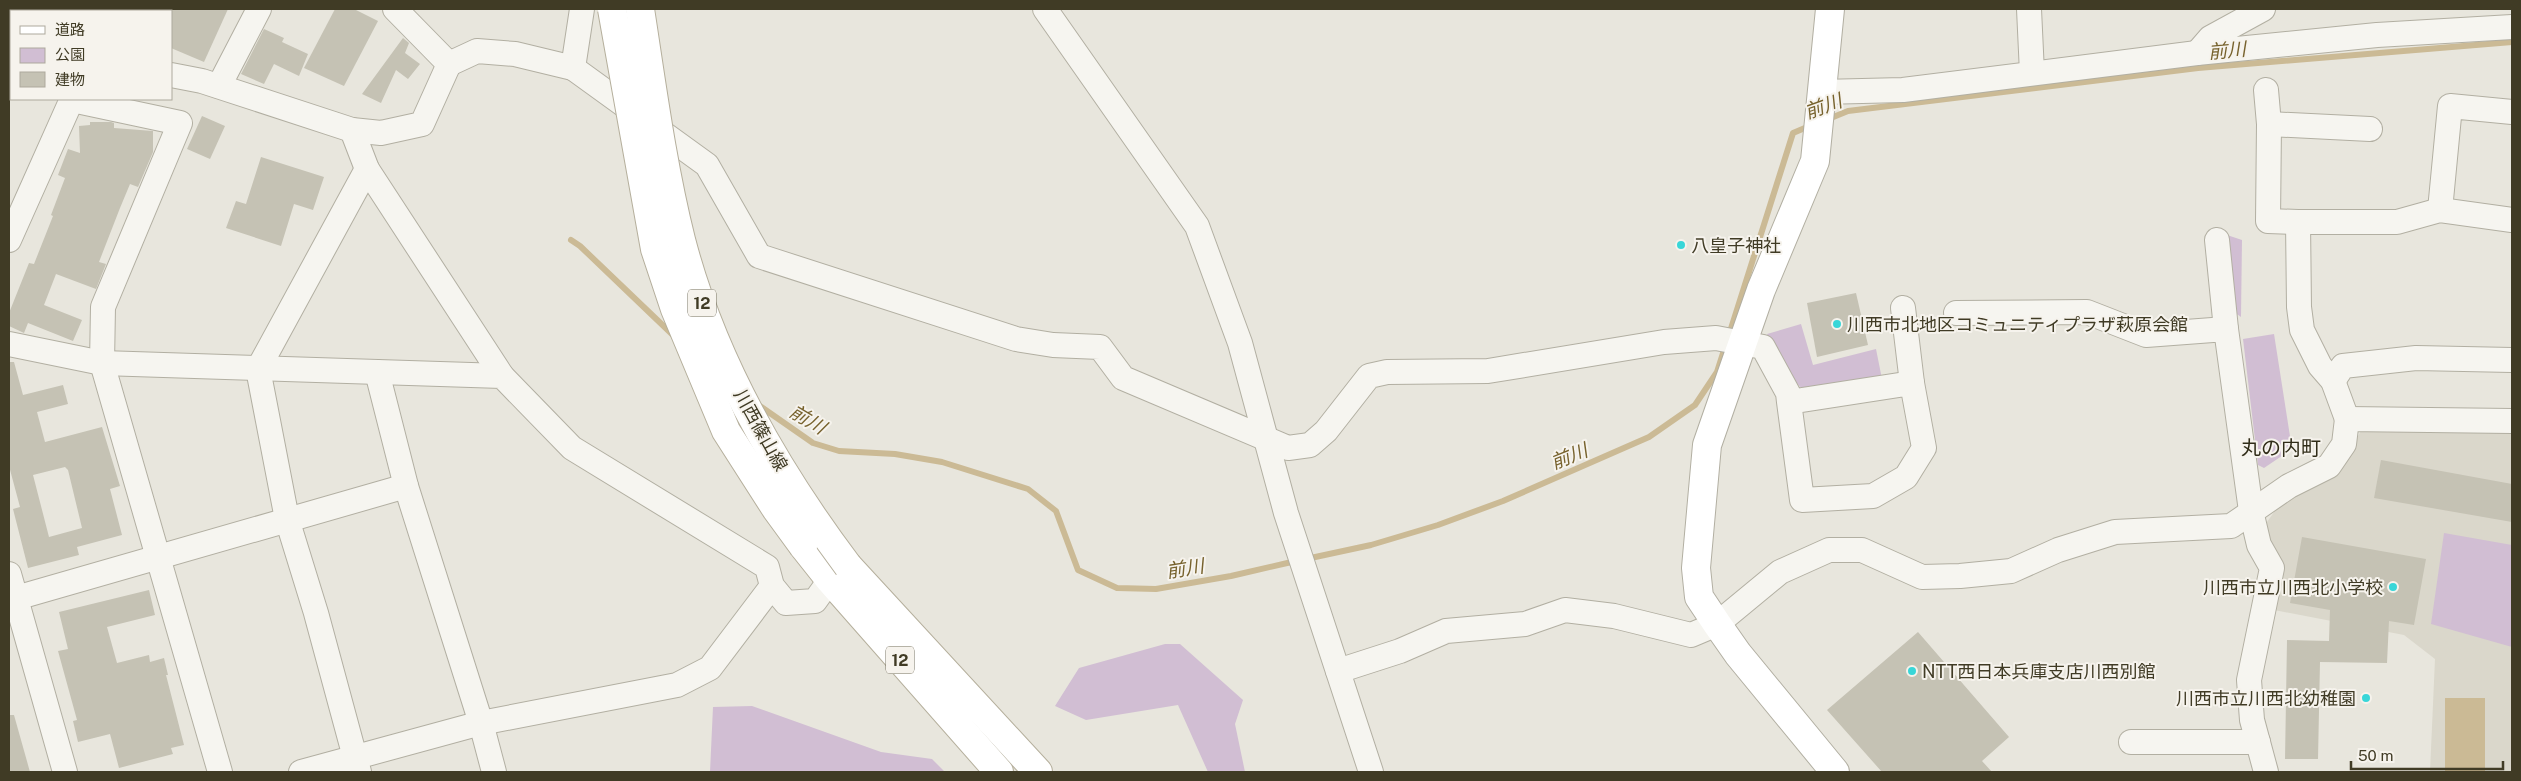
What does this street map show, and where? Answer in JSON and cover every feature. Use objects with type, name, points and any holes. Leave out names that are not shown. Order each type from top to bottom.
[{"type":"main road","name":"川西篠山線","points":[[612,9],[655,249],[675,309],[726,432],[776,509],[803,546],[839,573],[1038,772]]},
{"type":"main road","name":"川西篠山線","points":[[640,9],[666,174],[682,242],[701,301],[725,361],[751,417],[797,495],[839,573],[999,772]]},
{"type":"main road","points":[[1830,9],[1815,161],[1761,290],[1707,445],[1696,568],[1699,597],[1717,624],[1738,654],[1835,772]]},
{"type":"street","points":[[219,86],[259,9]]},
{"type":"street","points":[[395,9],[450,64]]},
{"type":"street","points":[[572,68],[582,9]]},
{"type":"street","points":[[1045,9],[1197,226],[1240,344],[1268,439],[1286,513],[1371,772]]},
{"type":"street","points":[[2029,9],[2032,73]]},
{"type":"street","points":[[2197,53],[2210,38],[2262,9]]},
{"type":"street","points":[[1821,92],[1903,90],[2197,53],[2377,35],[2512,27]]},
{"type":"street","points":[[172,75],[219,86],[352,130],[381,133],[422,124],[450,64],[476,51],[515,54],[572,68],[706,165],[759,256],[1016,339],[1053,346],[1100,347],[1123,378],[1288,448],[1310,445],[1326,431],[1369,376],[1387,372],[1488,371],[1664,342],[1716,338],[1763,347],[1788,392],[1802,500],[1873,496],[1906,477],[1924,448],[1912,383],[1903,308]]},
{"type":"street","points":[[2266,90],[2268,221],[2397,222],[2440,210],[2512,220]]},
{"type":"street","points":[[9,240],[72,100]]},
{"type":"street","points":[[76,100],[180,123],[103,307],[102,363],[220,772]]},
{"type":"street","points":[[2440,210],[2450,106],[2512,112]]},
{"type":"street","points":[[2268,124],[2370,130]]},
{"type":"street","points":[[352,130],[367,169],[502,376],[572,448],[767,567],[772,586],[786,604],[814,601],[839,573]]},
{"type":"street","points":[[357,765],[316,613],[287,519],[258,369],[367,169]]},
{"type":"street","points":[[1338,671],[1400,650],[1446,631],[1526,624],[1565,610],[1614,616],[1691,635],[1717,624],[1780,572],[1829,550],[1862,550],[1922,577],[1968,575],[2011,571],[2058,550],[2115,532],[2230,526],[2289,486],[2329,466],[2344,444],[2348,419],[2333,381],[2320,366],[2302,330],[2299,307],[2298,222]]},
{"type":"street","points":[[2217,240],[2226,328],[2251,511],[2259,545],[2272,568],[2249,680],[2252,720],[2266,772]]},
{"type":"street","points":[[1956,313],[2086,312],[2146,335],[2226,328]]},
{"type":"street","points":[[9,344],[102,363],[502,376]]},
{"type":"street","points":[[2333,381],[2343,366],[2416,358],[2512,360]]},
{"type":"street","points":[[377,372],[406,486],[481,723],[494,772]]},
{"type":"street","points":[[1789,402],[1912,383]]},
{"type":"street","points":[[2348,419],[2512,421]]},
{"type":"street","points":[[12,599],[406,486]]},
{"type":"street","points":[[9,574],[12,599],[65,772]]},
{"type":"street","points":[[300,772],[357,765],[481,723],[677,685],[710,668],[772,586]]},
{"type":"street","points":[[2131,742],[2258,742]]},
{"type":"shaded area","name":"川西市立川西北小学校","points":[[2365,424],[2457,427],[2512,434],[2512,772],[2430,772],[2435,659],[2404,635],[2269,609],[2262,529],[2277,508],[2344,460]]},
{"type":"shaded area","points":[[2445,698],[2485,698],[2485,772],[2445,772]]},
{"type":"green space","points":[[2227,235],[2242,240],[2241,317],[2230,309]]},
{"type":"green space","points":[[1801,324],[1813,365],[1876,349],[1882,379],[1807,394],[1790,376],[1767,334]]},
{"type":"green space","points":[[2274,334],[2292,449],[2264,468],[2258,465],[2243,339]]},
{"type":"green space","points":[[2444,533],[2512,545],[2512,647],[2431,624]]},
{"type":"green space","points":[[1165,644],[1180,644],[1243,700],[1235,724],[1245,772],[1208,772],[1178,705],[1086,720],[1055,706],[1079,668]]},
{"type":"green space","points":[[752,706],[881,752],[932,759],[945,772],[710,772],[713,707]]},
{"type":"building","points":[[228,9],[204,62],[172,48],[171,10]]},
{"type":"building","points":[[335,9],[354,9],[378,21],[344,86],[304,68]]},
{"type":"building","points":[[264,29],[284,38],[282,42],[308,54],[299,76],[274,64],[264,84],[241,74]]},
{"type":"building","points":[[403,38],[409,43],[405,53],[420,64],[408,79],[396,70],[381,103],[362,94]]},
{"type":"building","points":[[202,116],[225,126],[210,159],[187,149]]},
{"type":"building","points":[[90,122],[111,122],[114,123],[114,128],[153,131],[153,152],[138,187],[130,184],[120,208],[99,262],[106,264],[96,289],[56,274],[44,305],[82,320],[73,341],[28,323],[24,333],[9,326],[9,313],[29,263],[34,264],[53,216],[51,215],[65,178],[58,175],[68,149],[80,153],[79,126],[90,125]]},
{"type":"building","points":[[261,157],[324,177],[313,210],[294,204],[281,246],[226,228],[236,201],[246,204]]},
{"type":"building","name":"川西市北地区コミュニティプラザ萩原会館","points":[[1856,293],[1868,345],[1817,357],[1807,303]]},
{"type":"building","points":[[9,362],[14,362],[23,395],[63,385],[68,404],[37,412],[45,442],[102,427],[120,486],[110,489],[122,535],[77,547],[79,555],[28,568],[13,509],[20,507],[9,466]],"holes":[[[65,467],[68,470],[82,528],[49,537],[33,475]]]},
{"type":"building","points":[[2381,460],[2512,484],[2512,522],[2374,498]]},
{"type":"building","points":[[2302,537],[2426,559],[2414,625],[2389,621],[2387,663],[2320,662],[2318,759],[2285,759],[2287,640],[2329,641],[2330,610],[2290,603]]},
{"type":"building","points":[[149,590],[155,615],[107,627],[117,663],[149,655],[150,662],[164,658],[168,675],[166,675],[184,745],[171,748],[173,754],[119,768],[110,734],[78,742],[73,721],[77,720],[58,651],[68,649],[59,612]]},
{"type":"building","name":"NTT西日本兵庫支店川西別館","points":[[1918,632],[2009,737],[1982,761],[1992,772],[1882,772],[1827,710]]},
{"type":"building","points":[[9,715],[14,715],[30,772],[9,772]]},
{"type":"waterway","name":"前川","points":[[1826,120],[1848,111],[2198,68],[2512,42]]},
{"type":"waterway","name":"前川","points":[[1729,335],[1793,133],[1812,125]]},
{"type":"waterway","name":"前川","points":[[571,240],[580,246],[674,336]]},
{"type":"waterway","name":"前川","points":[[1306,559],[1371,545],[1438,525],[1503,501],[1649,437],[1695,405],[1717,372],[1726,344]]},
{"type":"waterway","name":"前川","points":[[757,404],[813,443],[839,451],[895,454],[942,462],[1028,489],[1056,511],[1078,570],[1117,588],[1156,589],[1231,576],[1296,561]]},
{"type":"place","name":"八皇子神社","points":[[1681,245]]},
{"type":"place","name":"川西市北地区コミュニティプラザ萩原会館","points":[[1837,324]]},
{"type":"place","name":"川西市立川西北小学校","points":[[2393,587]]},
{"type":"place","name":"NTT西日本兵庫支店川西別館","points":[[1912,671]]},
{"type":"place","name":"川西市立川西北幼稚園","points":[[2366,698]]},
{"type":"district","name":"丸の内町","points":[[2281,448]]}]
